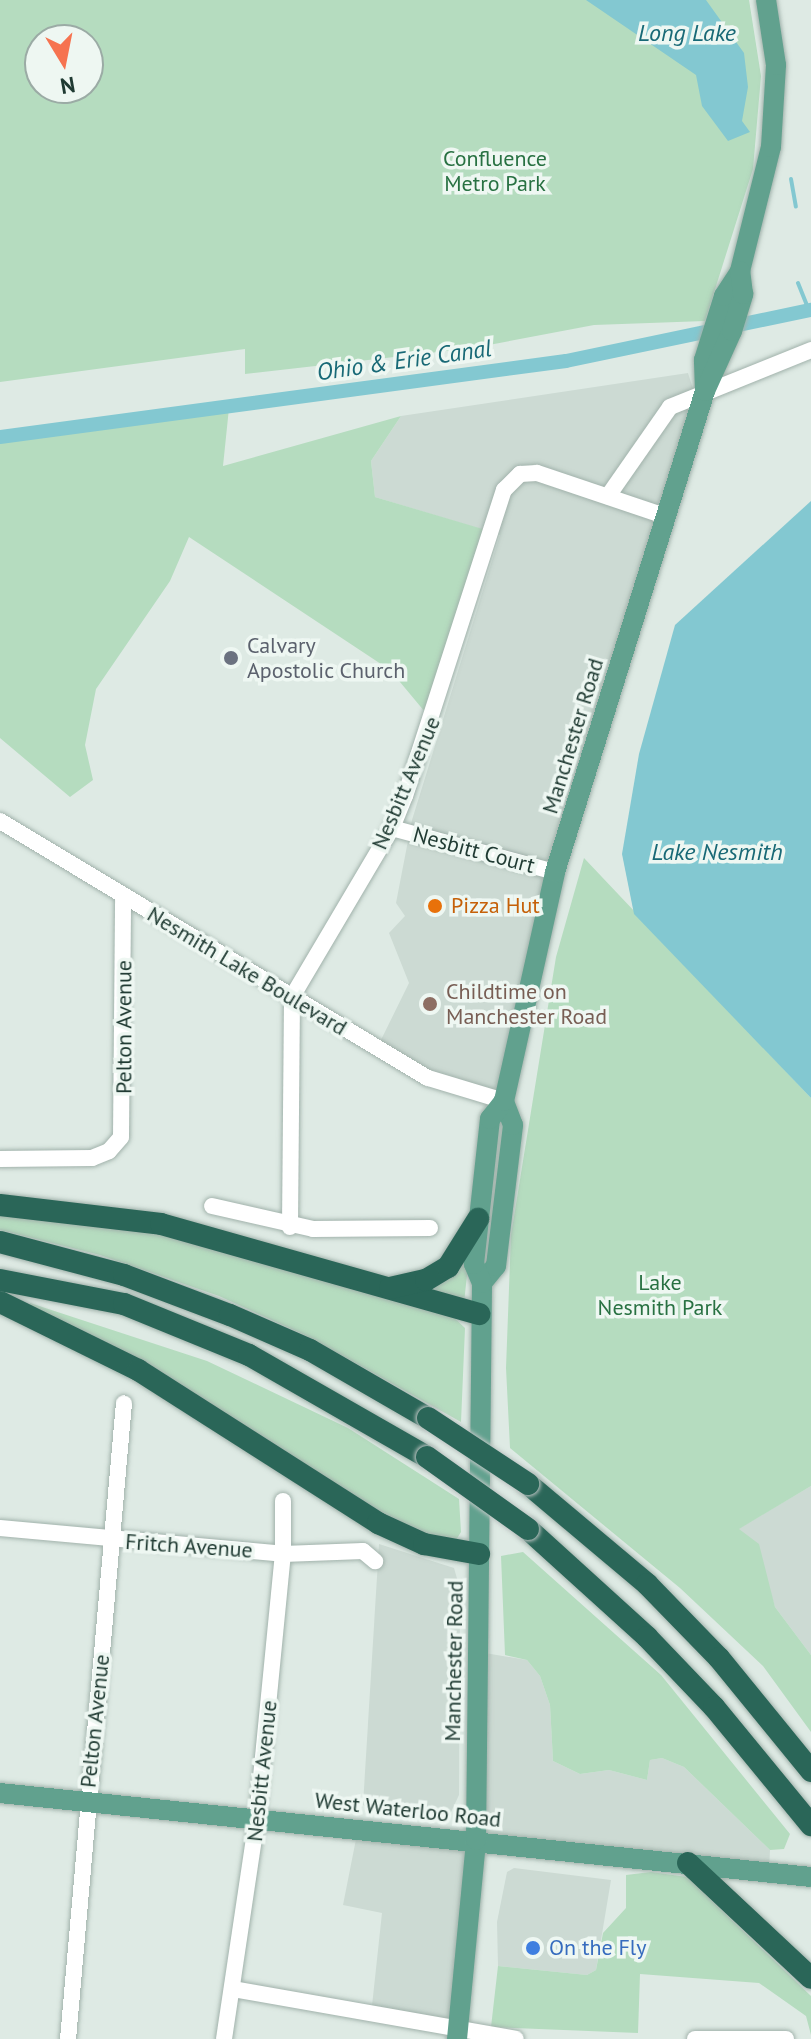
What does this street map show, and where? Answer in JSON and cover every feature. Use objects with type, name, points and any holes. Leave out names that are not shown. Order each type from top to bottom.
[{"type":"highway","points":[[0,1205],[161,1224],[480,1314]]},
{"type":"highway","points":[[389,1288],[426,1280],[448,1267],[478,1219]]},
{"type":"highway","points":[[0,1242],[124,1275],[230,1315],[310,1350],[428,1418],[528,1484],[647,1584],[719,1658],[811,1771]]},
{"type":"highway","points":[[0,1280],[124,1304],[249,1355],[427,1457],[528,1529],[647,1637],[714,1707],[811,1825]]},
{"type":"highway","points":[[0,1302],[138,1370],[378,1523],[424,1544],[479,1554]]},
{"type":"highway","points":[[688,1863],[811,1978]]},
{"type":"main road","name":"Manchester Road","points":[[457,2036],[476,1840],[482,1283],[474,1264],[490,1119],[504,1101],[555,872],[705,391],[763,193],[776,108],[775,55],[766,0]]},
{"type":"main road","name":"Manchester Road","points":[[482,1283],[496,1266],[513,1125],[504,1101]]},
{"type":"main road","name":"West Waterloo Road","points":[[0,1793],[811,1877]]},
{"type":"street","points":[[608,496],[670,407],[811,350]]},
{"type":"street","name":"Nesbitt Avenue","points":[[292,997],[392,828],[437,710],[504,490],[528,472],[665,516]]},
{"type":"street","name":"Nesmith Lake Boulevard","points":[[0,821],[123,898],[428,1078],[504,1101]]},
{"type":"street","name":"Nesbitt Court","points":[[392,828],[555,872]]},
{"type":"street","name":"Pelton Avenue","points":[[0,1159],[92,1158],[109,1151],[124,1126],[123,898]]},
{"type":"street","points":[[290,1227],[292,997]]},
{"type":"street","points":[[212,1206],[290,1227],[430,1228]]},
{"type":"street","name":"Pelton Avenue","points":[[68,2039],[87,1800],[115,1540],[124,1403]]},
{"type":"street","name":"Nesbitt Avenue","points":[[224,2039],[257,1818],[283,1554],[283,1501]]},
{"type":"street","name":"Fritch Avenue","points":[[0,1528],[283,1554],[363,1551],[375,1561]]},
{"type":"street","points":[[233,1989],[457,2036],[516,2039]]},
{"type":"street","points":[[695,2039],[790,2034]]},
{"type":"shaded area","points":[[688,373],[700,411],[555,872],[504,1101],[377,1048],[409,983],[389,933],[405,916],[396,903],[412,820],[500,535],[375,497],[371,461],[401,416]]},
{"type":"shaded area","points":[[811,1486],[811,1655],[775,1607],[766,1578],[738,1529]]},
{"type":"shaded area","points":[[379,1544],[454,1568],[460,1589],[459,1795],[451,1812],[442,1817],[374,1813],[363,1805]]},
{"type":"shaded area","points":[[479,1652],[527,1660],[540,1676],[550,1705],[553,1761],[580,1774],[609,1770],[647,1780],[650,1760],[662,1758],[684,1767],[770,1850],[769,1872],[476,1841],[457,2032],[516,2039],[457,2039],[457,2033],[371,2015],[382,1913],[343,1905],[358,1829],[476,1840]]},
{"type":"shaded area","points":[[514,1868],[611,1880],[596,1970],[587,1975],[498,1966],[497,1922],[507,1872]]},
{"type":"green space","name":"Confluence Metro Park","points":[[0,0],[749,0],[761,76],[753,169],[705,321],[594,325],[473,348],[245,374],[245,349],[0,382]]},
{"type":"green space","points":[[229,408],[223,466],[401,416],[371,461],[375,497],[486,530],[425,712],[390,670],[189,537],[170,581],[96,689],[85,745],[93,780],[70,797],[0,738],[0,435]]},
{"type":"green space","name":"Lake Nesmith Park","points":[[584,858],[811,1098],[811,1486],[739,1529],[759,1544],[775,1607],[811,1655],[811,1732],[763,1666],[680,1588],[510,1448],[506,1368],[511,1235],[556,957]]},
{"type":"green space","points":[[0,1215],[161,1234],[447,1311],[465,1328],[461,1422],[307,1336],[219,1296],[100,1255],[0,1230]]},
{"type":"green space","points":[[469,1256],[464,1303],[421,1292]]},
{"type":"green space","points":[[30,1303],[207,1361],[348,1428],[459,1499],[461,1532],[456,1540],[441,1541],[378,1513],[213,1407],[30,1308]]},
{"type":"green space","points":[[523,1552],[661,1675],[790,1834],[784,1849],[770,1850],[684,1767],[662,1758],[650,1760],[647,1780],[609,1770],[580,1774],[553,1761],[550,1705],[540,1676],[527,1660],[505,1655],[501,1556]]},
{"type":"green space","points":[[651,1872],[687,1877],[811,1996],[811,2035],[806,2016],[759,1983],[640,1974],[638,2033],[491,2027],[498,1966],[587,1975],[596,1970],[603,1933],[626,1908],[626,1875]]},
{"type":"water","name":"Long Lake","points":[[586,0],[706,0],[744,53],[748,87],[742,121],[750,132],[728,141],[702,106],[696,75]]},
{"type":"water","name":"Lake Nesmith","points":[[811,501],[811,1098],[634,914],[622,854],[639,754],[675,625]]},
{"type":"waterway","points":[[791,179],[796,207]]},
{"type":"waterway","points":[[798,283],[809,310]]},
{"type":"waterway","name":"Ohio & Erie Canal","points":[[0,437],[566,361],[811,310]]},
{"type":"place","name":"Calvary Apostolic Church","points":[[231,658]]},
{"type":"place","name":"Pizza Hut","points":[[435,906]]},
{"type":"place","name":"Childtime on Manchester Road","points":[[430,1004]]},
{"type":"place","name":"On the Fly","points":[[533,1948]]}]
